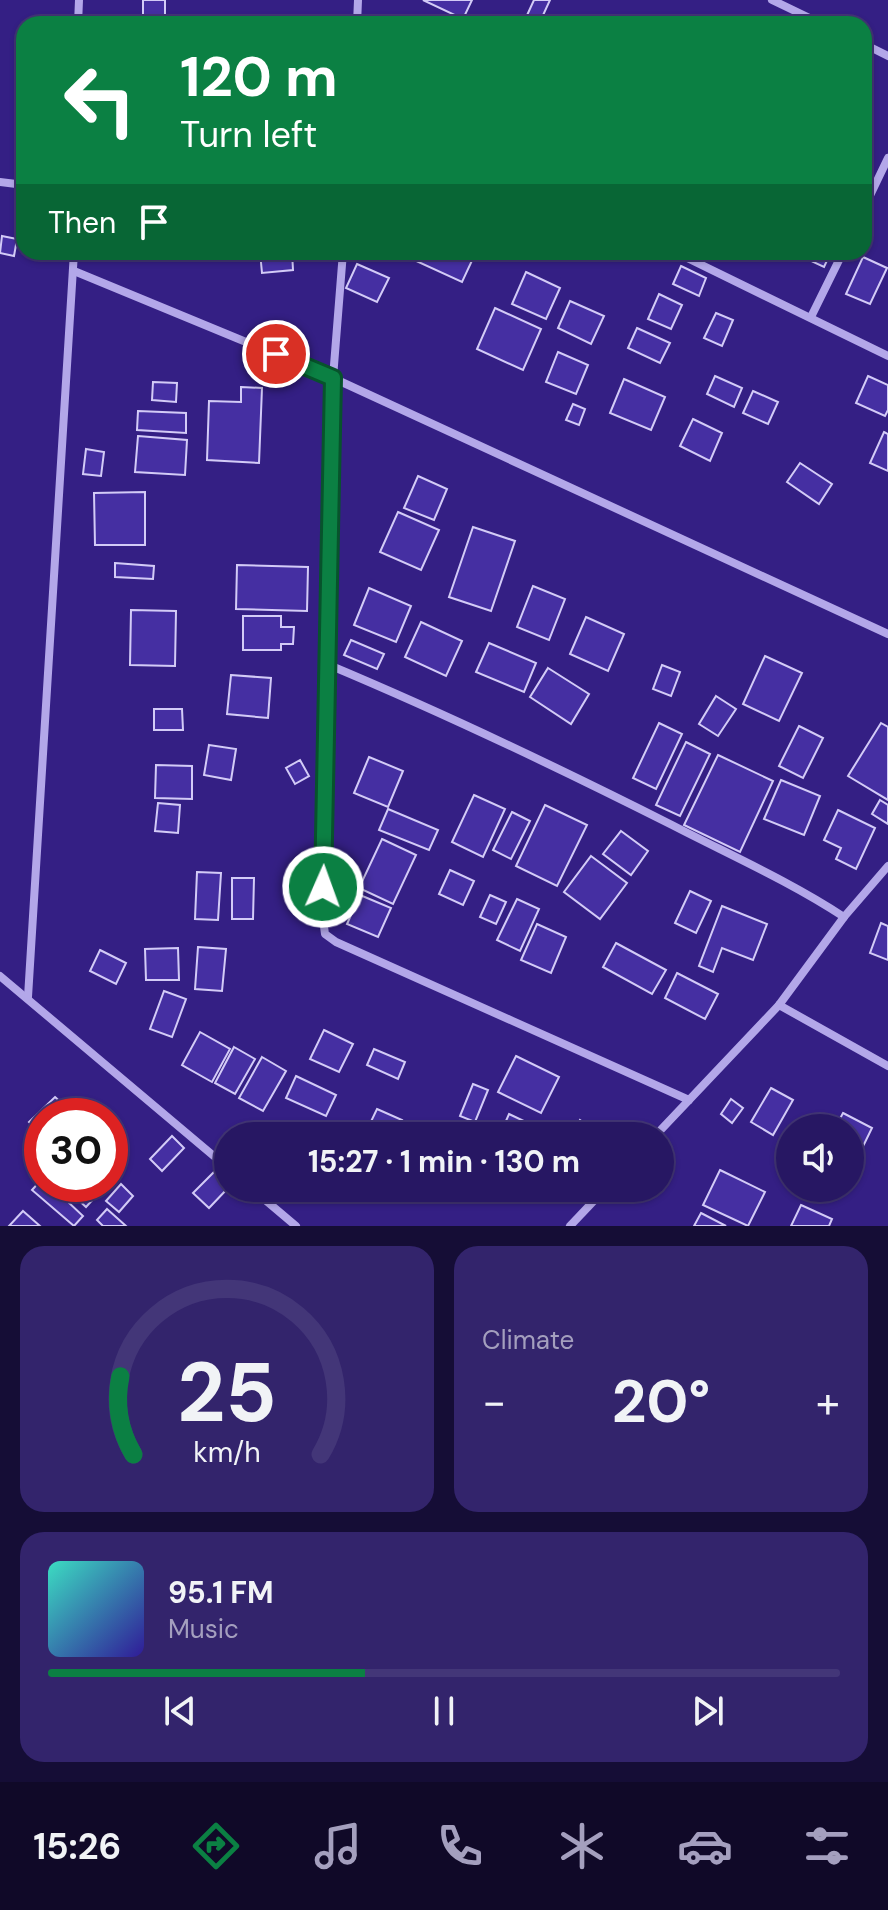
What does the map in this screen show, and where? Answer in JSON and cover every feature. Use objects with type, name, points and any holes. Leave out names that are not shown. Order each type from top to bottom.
[{"type":"street","points":[[772,0],[805,16]]},
{"type":"street","points":[[872,191],[888,158]]},
{"type":"street","points":[[28,997],[74,260]]},
{"type":"street","points":[[342,260],[333,378],[325,934],[336,942],[689,1100]]},
{"type":"street","points":[[692,260],[888,356]]},
{"type":"street","points":[[811,317],[839,260]]},
{"type":"street","points":[[74,271],[333,378],[888,634]]},
{"type":"street","points":[[329,665],[501,740],[751,863],[844,917]]},
{"type":"street","points":[[668,1122],[779,1005],[844,917],[888,866]]},
{"type":"street","points":[[0,976],[214,1156]]},
{"type":"street","points":[[779,1005],[888,1066]]},
{"type":"street","points":[[268,1202],[296,1226]]},
{"type":"street","points":[[570,1226],[593,1202]]},
{"type":"building","points":[[143,0],[165,0],[165,16],[143,16]]},
{"type":"building","points":[[423,0],[472,0],[464,16],[457,16]]},
{"type":"building","points":[[534,0],[550,0],[543,16],[527,16]]},
{"type":"building","points":[[2,236],[16,239],[14,256],[0,253]]},
{"type":"building","points":[[261,260],[292,260],[293,270],[262,273]]},
{"type":"building","points":[[414,260],[472,260],[462,282]]},
{"type":"building","points":[[809,260],[827,260],[824,267]]},
{"type":"building","points":[[862,260],[887,268],[870,304],[846,294]]},
{"type":"building","points":[[357,264],[389,278],[377,302],[346,288]]},
{"type":"building","points":[[681,266],[706,278],[699,296],[673,284]]},
{"type":"building","points":[[526,272],[560,288],[546,319],[512,304]]},
{"type":"building","points":[[659,294],[682,305],[671,329],[648,319]]},
{"type":"building","points":[[570,301],[604,316],[591,344],[558,328]]},
{"type":"building","points":[[495,308],[541,329],[523,370],[477,349]]},
{"type":"building","points":[[716,313],[733,320],[722,346],[704,338]]},
{"type":"building","points":[[637,328],[670,343],[660,363],[628,348]]},
{"type":"building","points":[[558,352],[588,365],[576,394],[546,382]]},
{"type":"building","points":[[715,376],[742,388],[734,407],[707,394]]},
{"type":"building","points":[[868,376],[888,385],[888,410],[885,416],[856,403]]},
{"type":"building","points":[[624,379],[665,397],[651,430],[610,413]]},
{"type":"building","points":[[153,382],[177,383],[176,402],[152,400]]},
{"type":"building","points":[[241,387],[262,388],[259,463],[207,460],[209,401],[241,402]]},
{"type":"building","points":[[753,391],[778,402],[768,424],[743,413]]},
{"type":"building","points":[[573,404],[585,409],[579,425],[566,420]]},
{"type":"building","points":[[138,411],[186,413],[186,433],[137,430]]},
{"type":"building","points":[[693,419],[722,433],[710,461],[680,446]]},
{"type":"building","points":[[884,432],[888,434],[888,471],[870,463]]},
{"type":"building","points":[[138,436],[187,440],[185,475],[135,472]]},
{"type":"building","points":[[86,449],[104,452],[101,476],[83,474]]},
{"type":"building","points":[[800,463],[832,484],[819,504],[787,482]]},
{"type":"building","points":[[418,476],[447,489],[434,520],[404,508]]},
{"type":"building","points":[[145,492],[145,545],[95,545],[94,493]]},
{"type":"building","points":[[398,512],[439,530],[421,570],[380,552]]},
{"type":"building","points":[[473,527],[515,541],[491,611],[449,597]]},
{"type":"building","points":[[115,563],[154,566],[153,579],[115,577]]},
{"type":"building","points":[[237,565],[308,567],[307,611],[236,609]]},
{"type":"building","points":[[533,586],[565,599],[549,640],[517,627]]},
{"type":"building","points":[[369,588],[411,606],[396,642],[354,625]]},
{"type":"building","points":[[131,610],[176,611],[175,666],[130,665]]},
{"type":"building","points":[[243,616],[281,616],[281,627],[294,627],[293,644],[281,644],[281,650],[243,650]]},
{"type":"building","points":[[586,617],[624,634],[608,671],[570,654]]},
{"type":"building","points":[[421,622],[462,641],[446,676],[405,657]]},
{"type":"building","points":[[351,640],[384,654],[377,669],[344,655]]},
{"type":"building","points":[[489,643],[536,663],[524,692],[476,672]]},
{"type":"building","points":[[765,656],[802,673],[779,721],[743,704]]},
{"type":"building","points":[[662,665],[680,672],[671,696],[653,689]]},
{"type":"building","points":[[548,668],[589,694],[571,724],[530,697]]},
{"type":"building","points":[[231,675],[271,678],[268,718],[227,714]]},
{"type":"building","points":[[716,696],[736,709],[718,736],[699,724]]},
{"type":"building","points":[[154,709],[182,709],[183,730],[154,730]]},
{"type":"building","points":[[659,723],[682,734],[656,789],[633,778]]},
{"type":"building","points":[[881,723],[888,727],[888,800],[848,776]]},
{"type":"building","points":[[799,726],[823,738],[803,778],[779,766]]},
{"type":"building","points":[[686,742],[710,754],[680,816],[656,805]]},
{"type":"building","points":[[209,745],[236,749],[231,780],[204,775]]},
{"type":"building","points":[[718,755],[773,781],[740,852],[684,825]]},
{"type":"building","points":[[369,757],[403,771],[388,807],[354,793]]},
{"type":"building","points":[[300,760],[309,776],[295,784],[286,768]]},
{"type":"building","points":[[156,765],[192,766],[192,799],[155,798]]},
{"type":"building","points":[[781,780],[820,796],[804,835],[764,819]]},
{"type":"building","points":[[474,795],[505,809],[483,857],[452,842]]},
{"type":"building","points":[[880,800],[888,805],[888,824],[872,814]]},
{"type":"building","points":[[158,803],[180,805],[178,833],[155,831]]},
{"type":"building","points":[[545,805],[587,825],[557,886],[516,866]]},
{"type":"building","points":[[388,809],[438,830],[429,850],[379,830]]},
{"type":"building","points":[[838,810],[875,828],[856,869],[836,859],[841,848],[824,840]]},
{"type":"building","points":[[512,812],[530,821],[511,859],[493,850]]},
{"type":"building","points":[[621,831],[648,851],[631,875],[603,854]]},
{"type":"building","points":[[382,839],[416,855],[393,904],[359,888]]},
{"type":"building","points":[[591,856],[627,883],[600,919],[564,892]]},
{"type":"building","points":[[450,870],[474,881],[463,905],[439,894]]},
{"type":"building","points":[[197,872],[221,873],[218,920],[195,919]]},
{"type":"building","points":[[232,878],[254,878],[253,919],[232,919]]},
{"type":"building","points":[[690,891],[711,901],[696,933],[675,923]]},
{"type":"building","points":[[360,895],[391,908],[378,937],[347,924]]},
{"type":"building","points":[[490,895],[506,902],[496,924],[480,917]]},
{"type":"building","points":[[517,899],[539,909],[520,951],[497,940]]},
{"type":"building","points":[[722,906],[767,924],[753,960],[722,948],[713,972],[699,966]]},
{"type":"building","points":[[881,923],[888,926],[888,960],[870,953]]},
{"type":"building","points":[[537,924],[566,937],[551,973],[521,960]]},
{"type":"building","points":[[616,943],[666,970],[652,994],[603,967]]},
{"type":"building","points":[[198,947],[226,949],[222,991],[195,989]]},
{"type":"building","points":[[178,948],[179,980],[146,980],[145,949]]},
{"type":"building","points":[[100,950],[126,963],[116,984],[90,971]]},
{"type":"building","points":[[677,973],[718,994],[705,1019],[665,998]]},
{"type":"building","points":[[164,991],[186,999],[172,1037],[150,1029]]},
{"type":"building","points":[[324,1030],[353,1044],[339,1072],[310,1059]]},
{"type":"building","points":[[200,1032],[230,1049],[212,1082],[182,1065]]},
{"type":"building","points":[[234,1047],[255,1059],[235,1094],[215,1083]]},
{"type":"building","points":[[374,1049],[405,1062],[398,1079],[367,1065]]},
{"type":"building","points":[[516,1056],[559,1077],[541,1113],[498,1092]]},
{"type":"building","points":[[262,1057],[286,1071],[263,1111],[239,1098]]},
{"type":"building","points":[[296,1076],[336,1095],[326,1116],[286,1098]]},
{"type":"building","points":[[473,1084],[488,1090],[475,1122],[460,1116]]},
{"type":"building","points":[[771,1088],[793,1100],[785,1114],[776,1114],[773,1135],[751,1122]]},
{"type":"building","points":[[731,1099],[743,1108],[732,1123],[721,1114]]},
{"type":"building","points":[[377,1109],[402,1120],[401,1122],[371,1122]]},
{"type":"building","points":[[509,1114],[526,1122],[506,1122]]},
{"type":"building","points":[[864,1124],[872,1128],[864,1144]]},
{"type":"building","points":[[172,1136],[184,1148],[162,1171],[150,1159]]},
{"type":"building","points":[[720,1170],[765,1192],[748,1226],[703,1205]]},
{"type":"building","points":[[214,1172],[215,1202],[209,1208],[193,1193]]},
{"type":"building","points":[[46,1202],[68,1202],[83,1216],[74,1226]]},
{"type":"building","points":[[107,1202],[128,1202],[119,1212]]},
{"type":"building","points":[[801,1205],[832,1219],[829,1226],[791,1226]]},
{"type":"building","points":[[107,1209],[126,1226],[103,1226],[97,1220]]},
{"type":"building","points":[[23,1211],[40,1226],[9,1226]]},
{"type":"building","points":[[701,1213],[726,1226],[694,1226]]},
{"type":"route","points":[[276,354],[333,378],[323,887]]}]
